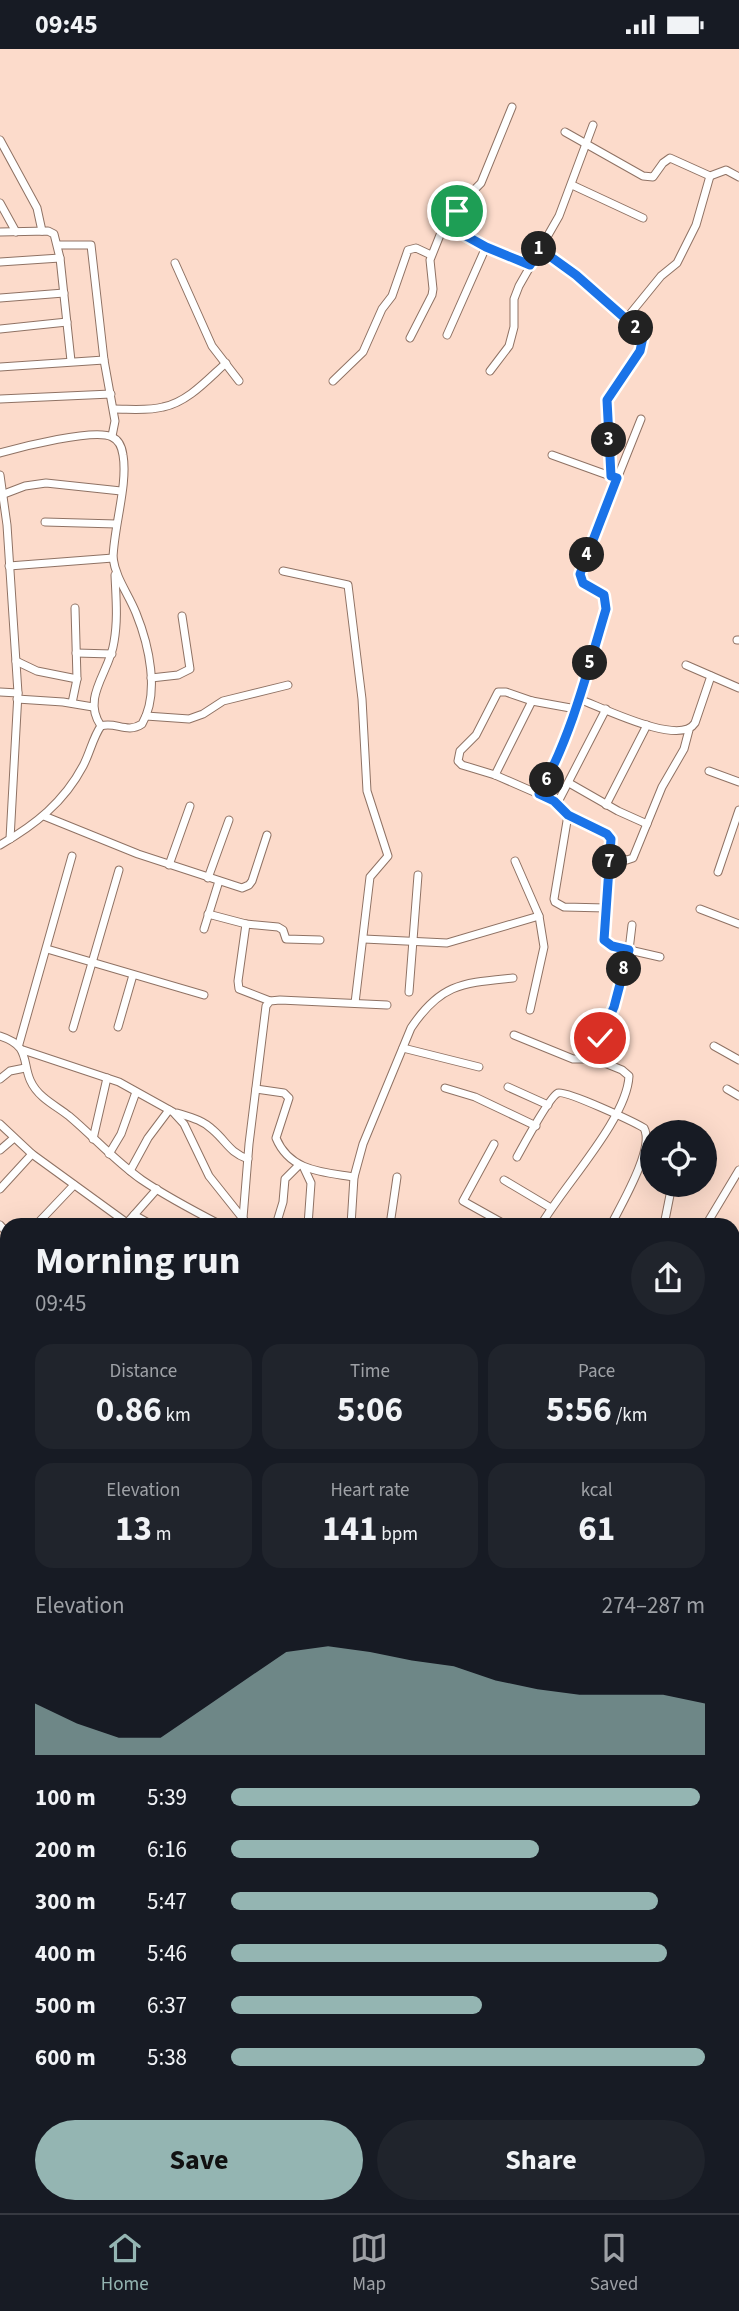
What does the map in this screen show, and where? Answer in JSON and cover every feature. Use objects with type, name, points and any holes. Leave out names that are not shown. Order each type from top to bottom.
[{"type":"street","points":[[410,338],[433,289],[429,267],[442,230],[450,227],[462,202],[481,183],[512,107]]},
{"type":"street","points":[[490,371],[509,346],[514,327],[514,299],[530,265],[559,216],[593,125]]},
{"type":"street","points":[[565,132],[643,176],[653,177],[670,158],[710,176],[726,170],[739,177]]},
{"type":"street","points":[[0,140],[37,208],[42,231]]},
{"type":"street","points":[[626,319],[661,276],[677,263],[696,225],[710,176]]},
{"type":"street","points":[[572,185],[643,218]]},
{"type":"street","points":[[0,203],[16,232]]},
{"type":"street","points":[[450,227],[486,247],[530,265]]},
{"type":"street","points":[[0,232],[52,232],[60,258],[71,361]]},
{"type":"street","points":[[58,245],[91,244],[104,359],[114,409],[115,427],[111,436]]},
{"type":"street","points":[[447,335],[486,247]]},
{"type":"street","points":[[333,381],[363,352],[382,309],[392,296],[408,250],[416,248],[431,255]]},
{"type":"street","points":[[540,249],[576,275],[641,333],[643,341],[640,351],[607,400],[614,477]]},
{"type":"street","points":[[0,262],[60,258]]},
{"type":"street","points":[[175,263],[212,345],[239,381]]},
{"type":"street","points":[[0,298],[64,293]]},
{"type":"street","points":[[0,329],[67,323]]},
{"type":"street","points":[[0,367],[104,359]]},
{"type":"street","points":[[114,409],[162,408],[174,404],[226,363]]},
{"type":"street","points":[[0,399],[111,394]]},
{"type":"street","points":[[539,794],[558,759],[576,709],[606,604],[604,595],[583,583],[580,574],[614,477],[641,419]]},
{"type":"street","points":[[0,453],[70,438],[111,436],[120,444],[124,455],[113,558],[116,623],[112,654],[96,691],[93,707],[101,726]]},
{"type":"street","points":[[552,455],[614,477]]},
{"type":"street","points":[[0,475],[4,494],[18,696],[10,839]]},
{"type":"street","points":[[4,494],[25,486],[46,483],[121,491]]},
{"type":"street","points":[[45,522],[116,524]]},
{"type":"street","points":[[9,566],[113,558]]},
{"type":"street","points":[[101,726],[109,724],[130,729],[142,724],[150,698],[151,678],[146,647],[136,611],[115,571]]},
{"type":"street","points":[[283,571],[348,585],[362,699],[367,791],[388,856],[370,877],[355,1003]]},
{"type":"street","points":[[72,703],[77,679],[75,608]]},
{"type":"street","points":[[151,678],[178,675],[190,669],[182,616]]},
{"type":"street","points":[[76,653],[112,654]]},
{"type":"street","points":[[16,661],[37,671],[77,679]]},
{"type":"street","points":[[685,665],[739,688]]},
{"type":"street","points":[[610,855],[626,860],[632,858],[662,787],[684,749],[710,675]]},
{"type":"street","points":[[146,716],[189,719],[203,714],[223,701],[288,685]]},
{"type":"street","points":[[0,692],[93,707]]},
{"type":"street","points":[[576,709],[498,692],[481,727],[457,757],[458,761],[462,765],[495,775],[539,794],[557,804],[568,815],[607,834],[611,839],[604,940],[612,946],[660,957]]},
{"type":"street","points":[[579,699],[662,731],[689,730]]},
{"type":"street","points":[[495,775],[532,701]]},
{"type":"street","points":[[557,804],[606,709]]},
{"type":"street","points":[[606,805],[647,725]]},
{"type":"street","points":[[0,845],[44,816],[62,796],[81,770],[101,726]]},
{"type":"street","points":[[709,771],[739,782]]},
{"type":"street","points":[[569,783],[606,805],[647,824]]},
{"type":"street","points":[[169,865],[190,806]]},
{"type":"street","points":[[718,872],[739,810]]},
{"type":"street","points":[[568,815],[555,902],[564,907],[606,908]]},
{"type":"street","points":[[44,816],[169,865],[239,888],[249,885],[267,835]]},
{"type":"street","points":[[208,878],[229,820]]},
{"type":"street","points":[[72,856],[21,1047],[25,1068],[33,1087],[42,1097],[69,1116],[109,1154],[157,1189],[209,1218]]},
{"type":"street","points":[[515,861],[539,916],[543,937],[544,955],[530,1010]]},
{"type":"street","points":[[73,1028],[119,870]]},
{"type":"street","points":[[409,992],[418,875]]},
{"type":"street","points":[[204,929],[219,881]]},
{"type":"street","points":[[700,909],[738,922]]},
{"type":"street","points":[[208,914],[246,924],[278,927],[283,930],[286,939],[320,940]]},
{"type":"street","points":[[364,939],[447,943],[539,916]]},
{"type":"street","points":[[246,924],[238,981],[239,989],[249,995],[270,1001],[280,999],[387,1005]]},
{"type":"street","points":[[591,1059],[614,1007],[629,950],[632,925]]},
{"type":"street","points":[[47,949],[204,995]]},
{"type":"street","points":[[118,1027],[133,975]]},
{"type":"street","points":[[351,1218],[354,1177],[363,1145],[411,1028],[422,1011],[448,989],[462,984],[513,978]]},
{"type":"street","points":[[245,1218],[247,1159],[264,1014],[270,1001]]},
{"type":"street","points":[[514,1035],[573,1059],[591,1059],[628,1073],[628,1087],[616,1116],[545,1218]]},
{"type":"street","points":[[0,1036],[21,1047],[107,1078],[171,1111],[208,1125],[233,1153],[247,1159]]},
{"type":"street","points":[[714,1046],[739,1059]]},
{"type":"street","points":[[403,1048],[478,1067]]},
{"type":"street","points":[[0,1079],[10,1071],[25,1068]]},
{"type":"street","points":[[93,1139],[107,1078]]},
{"type":"street","points":[[508,1087],[548,1105]]},
{"type":"street","points":[[445,1088],[475,1097],[536,1126]]},
{"type":"street","points":[[256,1089],[284,1093],[289,1098],[276,1138],[302,1166],[311,1183],[308,1218]]},
{"type":"street","points":[[727,1089],[739,1096]]},
{"type":"street","points":[[109,1154],[121,1135],[125,1116],[136,1092]]},
{"type":"street","points":[[517,1157],[555,1095],[567,1093],[644,1128],[647,1141],[643,1156],[614,1218]]},
{"type":"street","points":[[130,1171],[148,1138],[171,1111]]},
{"type":"street","points":[[171,1111],[184,1124],[209,1176],[243,1218]]},
{"type":"street","points":[[0,1124],[32,1154],[118,1218]]},
{"type":"street","points":[[0,1150],[14,1137]]},
{"type":"street","points":[[493,1218],[463,1201],[494,1144]]},
{"type":"street","points":[[0,1189],[32,1154]]},
{"type":"street","points":[[278,1218],[285,1179],[302,1166],[354,1177]]},
{"type":"street","points":[[711,1218],[735,1184],[739,1170]]},
{"type":"street","points":[[391,1218],[397,1177]]},
{"type":"street","points":[[504,1180],[551,1208]]},
{"type":"street","points":[[43,1218],[74,1185]]},
{"type":"street","points":[[131,1218],[157,1189]]},
{"type":"street","points":[[665,1218],[670,1197]]},
{"type":"street","points":[[134,1215],[139,1218]]},
{"type":"route","points":[[457,211],[450,227],[486,247],[530,265],[540,249],[576,275],[643,337],[640,351],[607,400],[611,476],[617,478],[580,574],[583,583],[604,595],[606,609],[558,759],[539,794],[554,801],[568,815],[607,834],[611,839],[604,940],[612,946],[629,950],[614,1007],[600,1038]]}]
